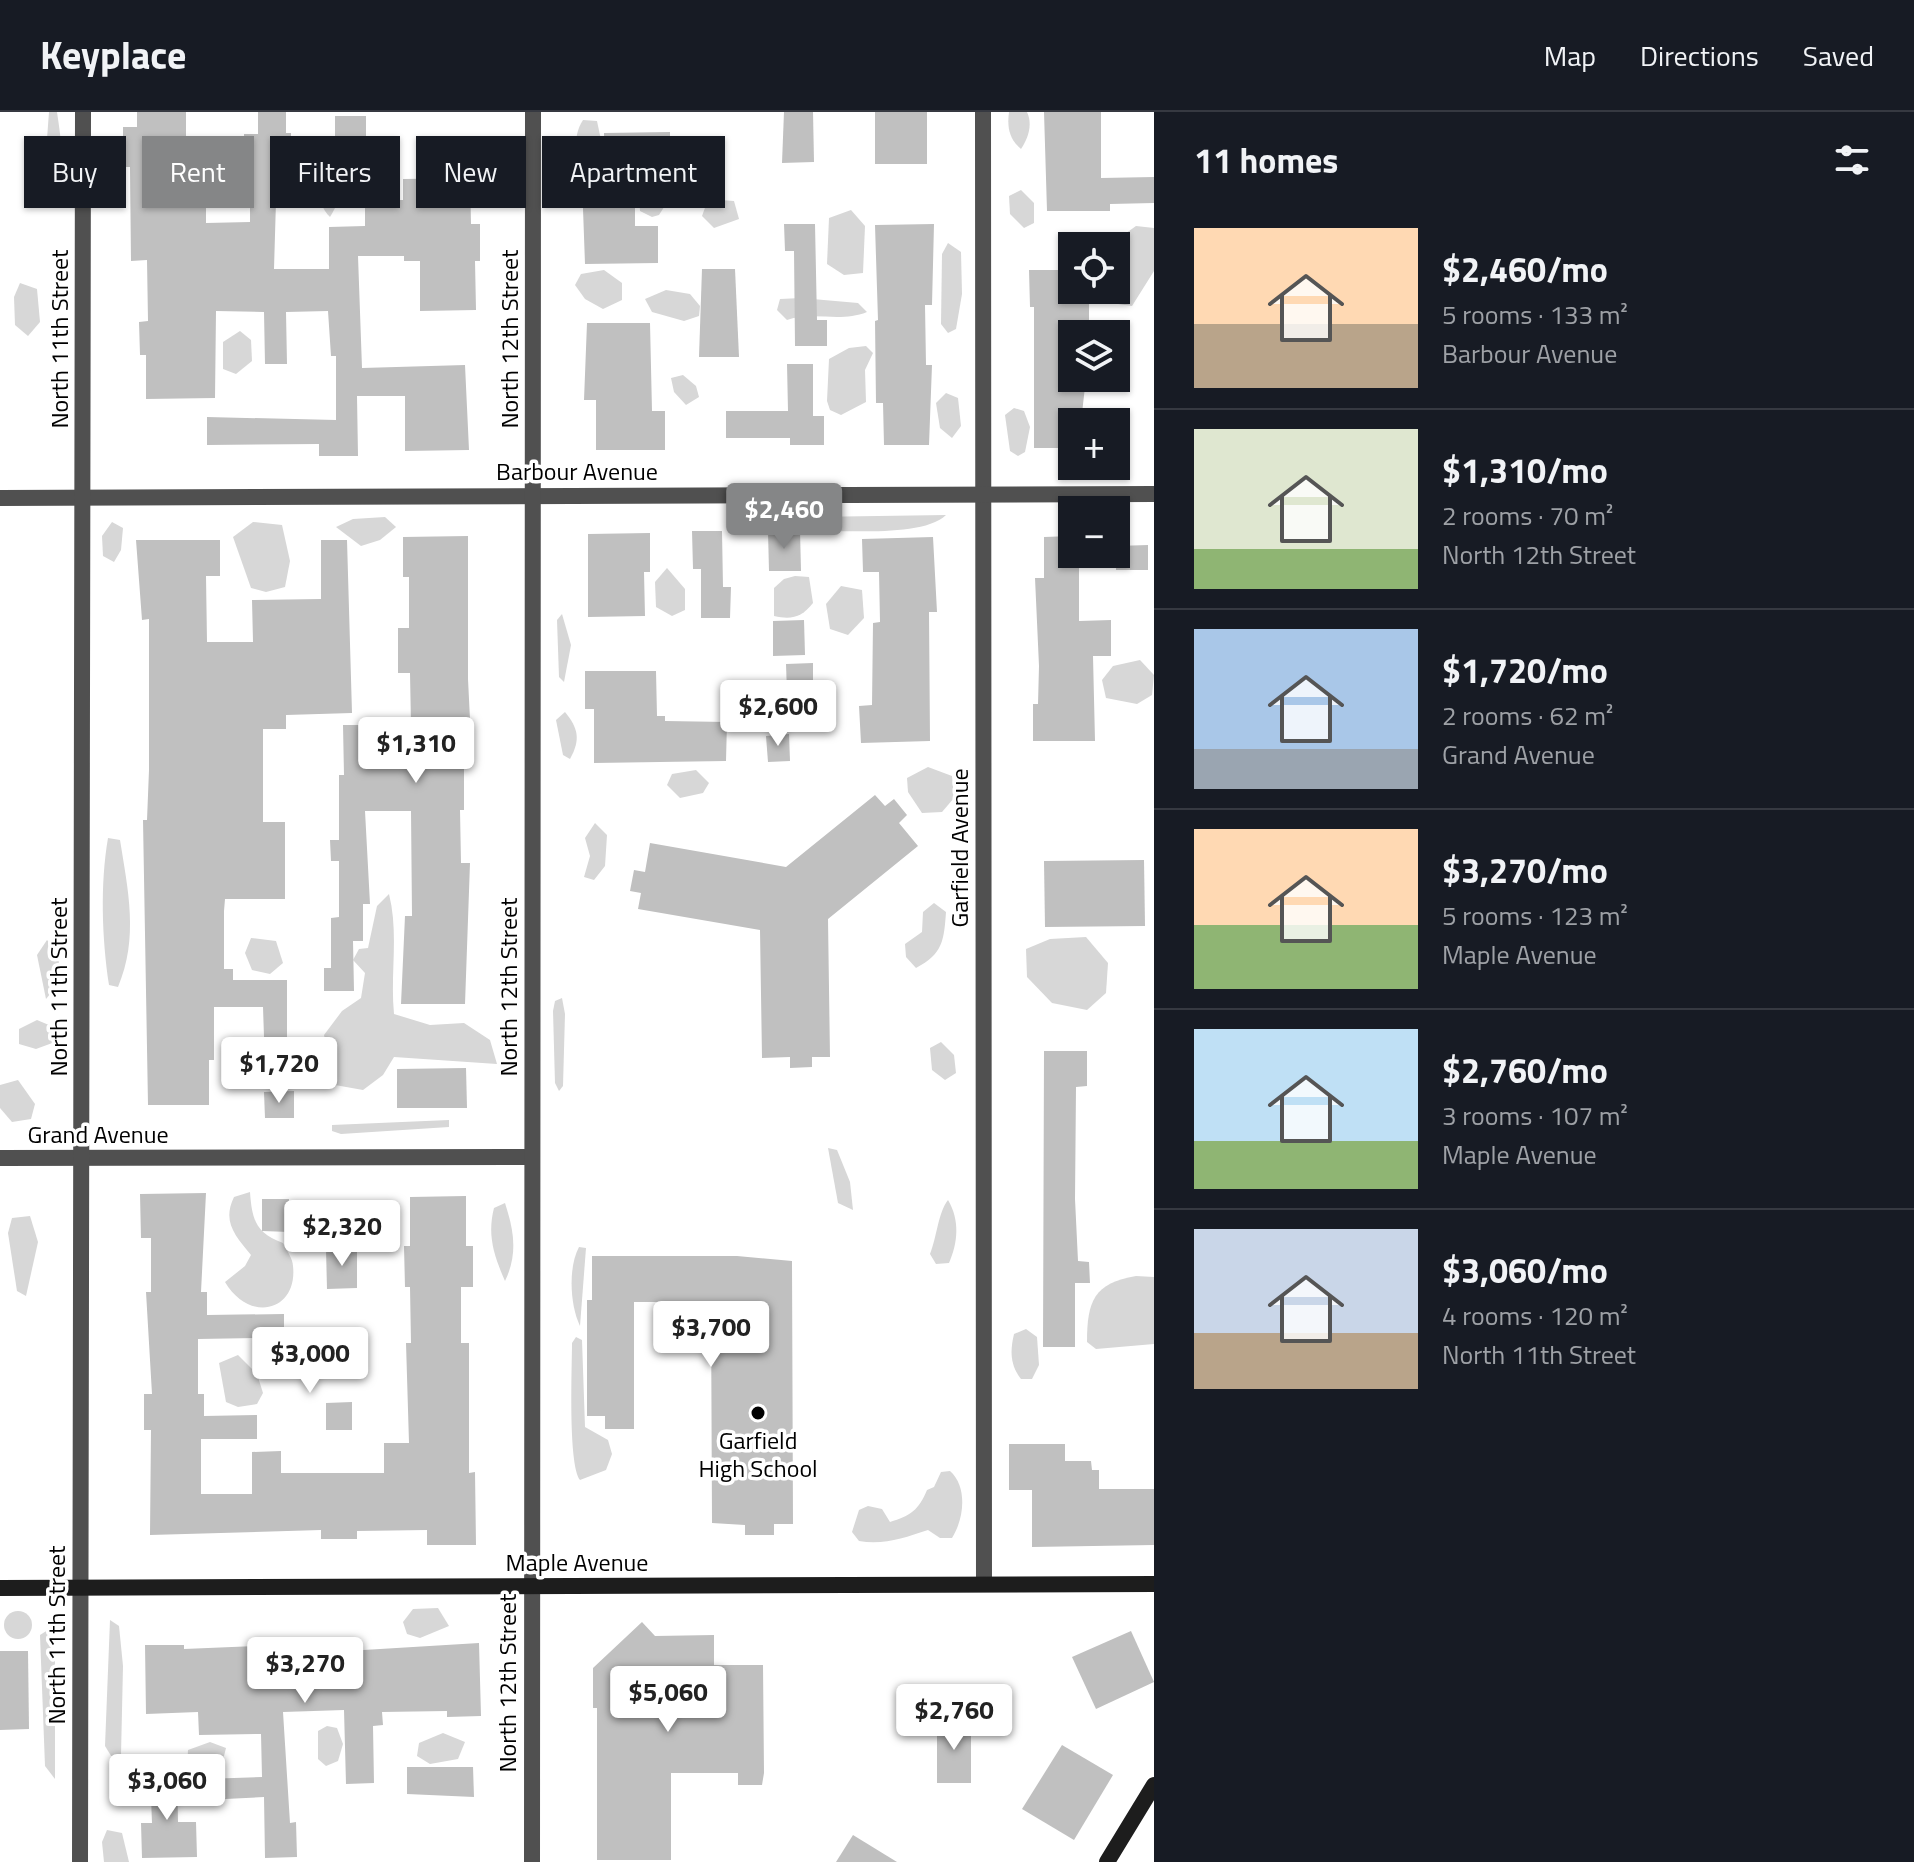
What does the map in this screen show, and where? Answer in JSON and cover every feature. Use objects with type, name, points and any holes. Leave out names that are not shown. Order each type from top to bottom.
[{"type":"main road","name":"Maple Avenue","points":[[0,1588],[1154,1584]]},
{"type":"main road","points":[[1107,1862],[1153,1788]]},
{"type":"street","name":"North 11th Street","points":[[80,1862],[83,112]]},
{"type":"street","name":"North 12th Street","points":[[532,1862],[533,112]]},
{"type":"street","name":"Garfield Avenue","points":[[983,112],[984,1584]]},
{"type":"street","name":"Barbour Avenue","points":[[0,498],[1154,494]]},
{"type":"street","name":"Grand Avenue","points":[[0,1158],[532,1157]]},
{"type":"shaded area","points":[[49,112],[57,112],[60,136],[47,136]]},
{"type":"shaded area","points":[[1009,112],[1027,112],[1029,117],[1029,131],[1021,149],[1010,132]]},
{"type":"shaded area","points":[[583,120],[597,121],[600,136],[577,136]]},
{"type":"shaded area","points":[[1021,190],[1034,203],[1034,223],[1024,228],[1010,214],[1009,196]]},
{"type":"shaded area","points":[[725,200],[734,201],[739,219],[714,228],[702,216],[705,208],[725,208]]},
{"type":"shaded area","points":[[324,208],[334,208],[330,217]]},
{"type":"shaded area","points":[[640,208],[663,208],[659,215],[652,217]]},
{"type":"shaded area","points":[[851,210],[865,226],[863,273],[844,275],[827,264],[829,218]]},
{"type":"shaded area","points":[[1136,226],[1154,228],[1154,271],[1132,306],[1118,304],[1130,304],[1128,232]]},
{"type":"shaded area","points":[[948,243],[961,252],[962,294],[956,329],[948,333],[941,324],[942,254]]},
{"type":"shaded area","points":[[604,270],[622,283],[622,300],[603,309],[585,299],[575,285],[581,274]]},
{"type":"shaded area","points":[[20,283],[37,289],[40,322],[28,336],[15,325],[14,297]]},
{"type":"shaded area","points":[[666,290],[690,294],[700,306],[699,316],[684,321],[652,312],[645,299]]},
{"type":"shaded area","points":[[780,299],[858,303],[867,312],[847,317],[807,316],[787,320],[777,310]]},
{"type":"shaded area","points":[[240,331],[251,340],[252,361],[236,374],[223,369],[223,342]]},
{"type":"shaded area","points":[[866,346],[873,353],[865,370],[866,402],[841,415],[830,410],[827,401],[829,359],[849,348]]},
{"type":"shaded area","points":[[683,375],[696,386],[699,397],[686,405],[674,392],[671,378]]},
{"type":"shaded area","points":[[946,393],[958,398],[961,426],[952,438],[940,428],[936,403]]},
{"type":"shaded area","points":[[1014,408],[1024,411],[1030,427],[1025,452],[1018,456],[1010,451],[1005,415]]},
{"type":"shaded area","points":[[946,515],[920,527],[883,531],[811,532],[803,520],[810,517]]},
{"type":"shaded area","points":[[385,517],[396,527],[380,540],[361,546],[336,527],[353,519]]},
{"type":"shaded area","points":[[112,522],[123,528],[121,550],[114,562],[103,556],[102,536]]},
{"type":"shaded area","points":[[253,522],[282,525],[290,561],[285,587],[266,592],[251,588],[233,537]]},
{"type":"shaded area","points":[[667,568],[685,589],[685,610],[672,616],[656,607],[655,582]]},
{"type":"shaded area","points":[[809,577],[813,603],[796,616],[774,616],[774,588],[784,579]]},
{"type":"shaded area","points":[[841,586],[862,590],[864,618],[848,635],[830,629],[826,604]]},
{"type":"shaded area","points":[[562,614],[571,645],[564,682],[559,677],[557,620]]},
{"type":"shaded area","points":[[1140,660],[1154,675],[1152,695],[1137,704],[1106,698],[1102,680],[1113,666]]},
{"type":"shaded area","points":[[565,712],[576,734],[576,745],[570,759],[563,755],[556,720]]},
{"type":"shaded area","points":[[928,767],[952,776],[954,798],[942,812],[922,813],[908,792],[907,778]]},
{"type":"shaded area","points":[[696,770],[709,783],[703,793],[680,798],[667,785],[672,774]]},
{"type":"shaded area","points":[[595,823],[607,835],[605,866],[594,880],[584,877],[590,856],[585,838]]},
{"type":"shaded area","points":[[108,838],[120,840],[130,914],[128,950],[118,987],[109,985],[103,930]]},
{"type":"shaded area","points":[[389,894],[394,939],[394,1014],[430,1025],[464,1023],[490,1040],[497,1064],[394,1057],[383,1075],[363,1090],[335,1085],[324,1035],[342,1011],[361,998],[365,973],[353,960],[359,949],[368,948],[377,906]]},
{"type":"shaded area","points":[[934,903],[946,912],[943,938],[937,952],[916,968],[906,957],[905,944],[922,932],[923,912]]},
{"type":"shaded area","points":[[1086,937],[1108,963],[1106,993],[1087,1010],[1052,1003],[1027,977],[1026,949],[1050,939]]},
{"type":"shaded area","points":[[251,938],[276,941],[283,963],[270,974],[252,970],[245,953]]},
{"type":"shaded area","points":[[47,940],[57,955],[59,970],[46,999],[37,955]]},
{"type":"shaded area","points":[[562,998],[565,1014],[563,1086],[559,1091],[555,1083],[553,1011],[555,1001]]},
{"type":"shaded area","points":[[37,1020],[56,1028],[55,1042],[36,1049],[19,1044],[19,1029]]},
{"type":"shaded area","points":[[941,1042],[954,1055],[956,1073],[945,1080],[932,1070],[930,1048]]},
{"type":"shaded area","points":[[247,1055],[256,1067],[247,1081],[234,1086],[227,1078],[227,1063]]},
{"type":"shaded area","points":[[18,1080],[35,1104],[31,1119],[12,1122],[0,1108],[0,1085]]},
{"type":"shaded area","points":[[449,1120],[449,1127],[341,1134],[332,1131],[332,1125]]},
{"type":"shaded area","points":[[828,1148],[837,1150],[850,1182],[853,1210],[838,1203]]},
{"type":"shaded area","points":[[250,1192],[257,1224],[267,1235],[283,1243],[293,1263],[293,1281],[288,1293],[270,1307],[247,1304],[225,1282],[245,1266],[251,1255],[235,1234],[229,1214],[234,1197]]},
{"type":"shaded area","points":[[948,1200],[956,1223],[954,1248],[949,1263],[936,1264],[930,1254]]},
{"type":"shaded area","points":[[505,1203],[513,1242],[512,1261],[505,1281],[495,1254],[491,1227],[494,1208]]},
{"type":"shaded area","points":[[30,1216],[38,1242],[26,1296],[17,1291],[8,1233],[12,1218]]},
{"type":"shaded area","points":[[579,1247],[586,1248],[580,1326],[572,1286],[573,1265]]},
{"type":"shaded area","points":[[1136,1276],[1154,1277],[1154,1344],[1096,1349],[1087,1342],[1091,1305],[1102,1289]]},
{"type":"shaded area","points":[[1026,1329],[1037,1337],[1039,1365],[1032,1379],[1021,1379],[1012,1358],[1014,1334]]},
{"type":"shaded area","points":[[576,1337],[582,1340],[585,1427],[608,1440],[612,1454],[606,1470],[580,1480],[574,1455],[572,1415],[572,1343]]},
{"type":"shaded area","points":[[238,1355],[257,1374],[263,1393],[257,1404],[238,1407],[226,1402],[219,1363]]},
{"type":"shaded area","points":[[950,1471],[962,1494],[959,1522],[952,1538],[940,1538],[928,1530],[894,1540],[868,1542],[859,1541],[852,1532],[859,1510],[868,1506],[882,1509],[890,1522],[903,1517],[921,1503],[941,1472]]},
{"type":"shaded area","points":[[438,1608],[449,1626],[420,1638],[407,1634],[403,1622],[413,1609]]},
{"type":"shaded area","points":[[18,1611],[28,1615],[32,1625],[28,1635],[18,1639],[8,1635],[4,1625],[8,1615]]},
{"type":"shaded area","points":[[110,1620],[119,1626],[123,1666],[121,1755],[113,1759],[105,1746]]},
{"type":"shaded area","points":[[51,1628],[55,1640],[55,1779],[45,1766],[40,1635]]},
{"type":"shaded area","points":[[327,1726],[337,1728],[343,1744],[338,1761],[326,1766],[318,1759],[318,1731]]},
{"type":"shaded area","points":[[443,1733],[465,1742],[458,1759],[430,1764],[417,1756],[419,1743]]},
{"type":"shaded area","points":[[210,1742],[226,1748],[221,1768],[208,1790],[187,1771],[188,1750]]},
{"type":"shaded area","points":[[107,1830],[122,1833],[129,1862],[104,1862],[102,1842]]},
{"type":"building","points":[[137,112],[186,112],[186,136],[142,136],[142,208],[206,208],[206,223],[250,222],[250,208],[254,208],[254,136],[244,134],[258,134],[258,112],[286,112],[286,133],[291,133],[291,136],[270,136],[270,208],[276,208],[274,269],[329,269],[329,227],[365,226],[365,208],[400,208],[403,179],[416,179],[416,208],[471,208],[471,224],[480,224],[480,261],[475,261],[476,310],[420,311],[420,261],[404,261],[404,256],[358,256],[362,368],[465,365],[469,450],[405,451],[405,396],[357,396],[358,456],[319,456],[319,444],[207,445],[207,417],[336,420],[336,356],[331,356],[328,311],[286,312],[287,364],[265,364],[264,312],[216,311],[215,398],[146,399],[146,355],[140,355],[139,322],[148,321],[147,260],[131,261],[130,167],[126,167],[126,136],[123,136],[123,127],[137,127]]},
{"type":"building","points":[[784,112],[813,112],[814,162],[782,163]]},
{"type":"building","points":[[875,112],[927,112],[927,164],[875,164]]},
{"type":"building","points":[[1044,112],[1101,112],[1101,178],[1154,177],[1154,203],[1110,204],[1110,211],[1047,211]]},
{"type":"building","points":[[335,116],[366,116],[366,136],[335,136]]},
{"type":"building","points":[[670,132],[670,136],[604,136],[604,133]]},
{"type":"building","points":[[583,208],[635,208],[635,226],[658,226],[658,263],[585,264]]},
{"type":"building","points":[[784,224],[815,224],[817,320],[827,320],[827,346],[795,346],[794,251],[785,251]]},
{"type":"building","points":[[934,224],[932,305],[925,305],[926,365],[932,365],[929,445],[884,445],[883,403],[876,403],[875,321],[878,320],[875,225]]},
{"type":"building","points":[[702,269],[735,269],[739,357],[699,357]]},
{"type":"building","points":[[1029,270],[1058,270],[1058,304],[1089,304],[1089,320],[1058,320],[1058,392],[1084,392],[1083,408],[1058,408],[1058,448],[1034,448],[1034,307],[1030,307]]},
{"type":"building","points":[[587,323],[650,323],[652,411],[665,411],[665,450],[596,450],[596,400],[584,400]]},
{"type":"building","points":[[787,364],[813,364],[813,416],[824,416],[824,445],[790,445],[790,438],[726,438],[726,411],[788,411]]},
{"type":"building","points":[[692,531],[722,531],[723,587],[731,587],[730,618],[701,618],[701,569],[693,569]]},
{"type":"building","points":[[768,531],[800,531],[801,571],[769,571]]},
{"type":"building","points":[[650,533],[650,572],[644,572],[645,616],[588,617],[588,534]]},
{"type":"building","points":[[468,536],[468,679],[472,760],[464,760],[464,810],[460,810],[461,863],[470,863],[465,1004],[401,1004],[405,916],[412,916],[411,811],[365,811],[370,904],[363,904],[363,941],[353,941],[354,991],[324,991],[324,968],[331,968],[331,918],[339,917],[339,861],[331,861],[330,840],[339,840],[339,775],[344,775],[343,725],[411,725],[410,673],[398,673],[398,628],[409,628],[409,577],[403,577],[403,537]]},
{"type":"building","points":[[1058,536],[1058,568],[1079,568],[1079,621],[1111,620],[1111,656],[1093,656],[1095,741],[1033,741],[1033,704],[1038,704],[1039,666],[1035,578],[1044,578],[1044,537]]},
{"type":"building","points":[[933,537],[937,612],[929,612],[930,741],[861,743],[859,706],[872,705],[873,623],[880,622],[879,572],[863,572],[862,539]]},
{"type":"building","points":[[136,540],[220,540],[220,576],[206,576],[207,642],[253,642],[252,600],[321,599],[321,540],[347,540],[352,713],[286,715],[286,729],[263,729],[263,822],[285,822],[285,899],[225,899],[224,969],[233,969],[233,980],[287,980],[287,1037],[264,1037],[263,1007],[214,1007],[214,1060],[209,1060],[209,1105],[148,1105],[143,820],[147,820],[149,770],[149,619],[142,620]]},
{"type":"building","points":[[1148,545],[1148,570],[1116,570],[1130,568],[1130,546]]},
{"type":"building","points":[[804,620],[805,655],[773,656],[773,621]]},
{"type":"building","points":[[813,663],[813,691],[787,692],[786,664]]},
{"type":"building","points":[[585,671],[656,671],[657,716],[665,716],[665,721],[727,722],[726,761],[594,763],[594,709],[585,709]]},
{"type":"building","points":[[789,734],[790,761],[768,762],[766,736]]},
{"type":"building","points":[[875,795],[885,806],[894,799],[907,815],[899,823],[918,846],[828,919],[830,1057],[812,1057],[812,1067],[790,1068],[790,1057],[762,1058],[760,930],[638,909],[641,893],[630,891],[634,870],[645,872],[650,843],[786,867]]},
{"type":"building","points":[[1144,860],[1145,926],[1045,927],[1044,861]]},
{"type":"building","points":[[1044,1051],[1087,1051],[1087,1086],[1076,1087],[1075,1199],[1078,1261],[1089,1262],[1090,1283],[1075,1283],[1075,1347],[1043,1347]]},
{"type":"building","points":[[466,1068],[467,1108],[397,1108],[397,1069]]},
{"type":"building","points":[[294,1091],[294,1118],[265,1118],[264,1092]]},
{"type":"building","points":[[206,1193],[201,1292],[207,1292],[207,1315],[284,1314],[284,1341],[343,1341],[343,1368],[257,1368],[256,1338],[198,1339],[198,1394],[204,1394],[204,1416],[257,1415],[257,1439],[201,1439],[201,1494],[252,1494],[252,1452],[281,1451],[281,1473],[384,1473],[384,1443],[409,1443],[406,1343],[411,1343],[410,1287],[405,1287],[404,1246],[410,1246],[410,1197],[466,1196],[466,1246],[473,1246],[473,1287],[461,1287],[461,1343],[469,1343],[469,1473],[475,1472],[476,1545],[427,1545],[427,1530],[357,1531],[357,1539],[321,1539],[321,1530],[150,1535],[151,1430],[144,1430],[144,1394],[152,1394],[146,1292],[151,1292],[151,1238],[141,1238],[140,1194]]},
{"type":"building","points":[[262,1199],[289,1199],[289,1210],[344,1210],[344,1234],[262,1231]]},
{"type":"building","points":[[326,1248],[357,1248],[357,1288],[327,1289]]},
{"type":"building","points":[[592,1256],[737,1256],[792,1261],[793,1524],[774,1524],[774,1535],[745,1535],[745,1525],[712,1523],[711,1302],[634,1302],[634,1429],[605,1429],[605,1416],[587,1416],[587,1300],[592,1300]]},
{"type":"building","points":[[352,1402],[352,1430],[326,1430],[326,1403]]},
{"type":"building","points":[[1009,1444],[1065,1444],[1065,1461],[1091,1461],[1092,1470],[1099,1470],[1099,1489],[1154,1489],[1154,1545],[1032,1547],[1032,1490],[1009,1490]]},
{"type":"building","points":[[642,1622],[655,1636],[714,1635],[714,1665],[763,1665],[762,1785],[738,1785],[738,1773],[671,1773],[671,1860],[597,1860],[597,1708],[593,1708],[593,1668]]},
{"type":"building","points":[[1131,1631],[1154,1682],[1096,1709],[1072,1657]]},
{"type":"building","points":[[479,1643],[481,1716],[447,1717],[447,1711],[382,1712],[383,1725],[373,1726],[374,1783],[346,1784],[344,1710],[283,1712],[290,1823],[296,1822],[297,1857],[265,1858],[264,1797],[205,1800],[204,1779],[262,1777],[261,1734],[199,1735],[198,1712],[146,1714],[145,1645],[184,1645],[184,1649],[281,1645],[281,1655]]},
{"type":"building","points":[[0,1651],[28,1651],[29,1729],[0,1730]]},
{"type":"building","points":[[937,1720],[971,1720],[971,1783],[937,1783]]},
{"type":"building","points":[[1062,1745],[1113,1775],[1074,1840],[1022,1809]]},
{"type":"building","points":[[407,1767],[473,1767],[474,1797],[407,1794]]},
{"type":"building","points":[[150,1770],[177,1770],[178,1822],[196,1822],[197,1857],[142,1858],[141,1823],[152,1823]]},
{"type":"building","points":[[853,1835],[897,1862],[836,1862]]},
{"type":"place","name":"Garfield High School","points":[[758,1413]]}]
